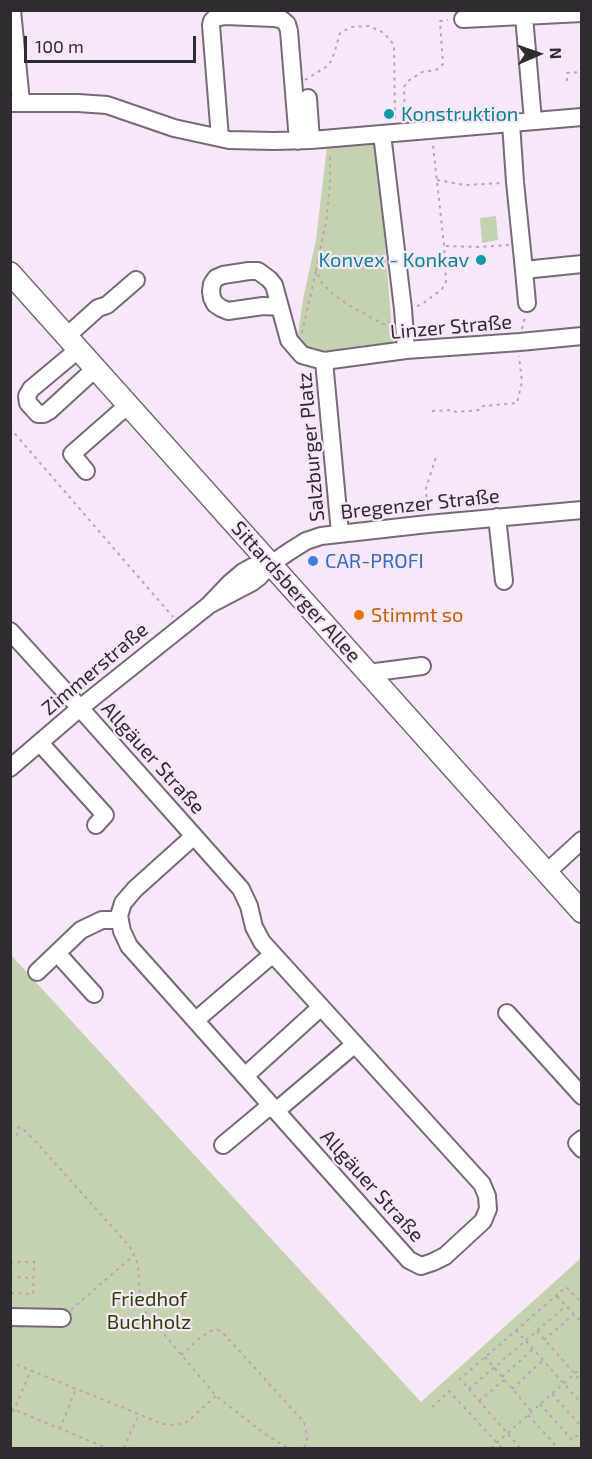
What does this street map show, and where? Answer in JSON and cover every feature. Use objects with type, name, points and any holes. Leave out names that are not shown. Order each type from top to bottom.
[{"type":"main road","name":"Sittardsberger Allee","points":[[12,279],[96,368],[581,912]]},
{"type":"street","points":[[12,10],[16,103],[107,105],[174,128],[240,140],[305,140],[582,117]]},
{"type":"street","points":[[463,19],[582,13]]},
{"type":"street","points":[[220,138],[211,25],[215,18],[225,16],[274,18],[281,19],[287,24],[305,140]]},
{"type":"street","points":[[524,16],[533,121]]},
{"type":"street","points":[[305,140],[308,98]]},
{"type":"street","points":[[511,123],[527,303]]},
{"type":"street","points":[[394,133],[406,350]]},
{"type":"street","points":[[524,270],[582,264]]},
{"type":"street","points":[[96,368],[50,411],[38,414],[28,403],[27,396],[31,389],[73,343],[98,308],[107,305],[136,280]]},
{"type":"street","name":"Salzburger Platz","points":[[280,307],[289,340],[302,355],[324,361],[340,534]]},
{"type":"street","name":"Linzer Straße","points":[[324,361],[406,350],[582,336]]},
{"type":"street","points":[[86,471],[72,454],[128,405]]},
{"type":"street","name":"Bregenzer Straße","points":[[271,564],[306,541],[321,536],[582,510]]},
{"type":"street","points":[[497,517],[504,581]]},
{"type":"street","name":"Zimmerstraße","points":[[10,768],[80,708],[209,605],[230,582],[252,567],[271,564]]},
{"type":"street","name":"Allgäuer Straße","points":[[10,632],[80,708],[194,836],[241,889],[261,940],[482,1184],[487,1196],[488,1209],[483,1221],[445,1256],[421,1266],[409,1260],[129,946],[122,931],[119,916],[123,903],[194,836]]},
{"type":"street","points":[[368,673],[422,666]]},
{"type":"street","points":[[40,743],[105,814],[96,825]]},
{"type":"street","points":[[546,873],[582,840]]},
{"type":"street","points":[[37,972],[81,930],[102,920],[120,920]]},
{"type":"street","points":[[57,953],[94,994]]},
{"type":"street","points":[[195,1020],[273,954]]},
{"type":"street","points":[[245,1076],[321,1007]]},
{"type":"street","points":[[507,1013],[582,1096]]},
{"type":"street","points":[[223,1145],[355,1044]]},
{"type":"street","points":[[582,1139],[577,1143],[582,1149]]},
{"type":"street","points":[[10,1317],[62,1318]]},
{"type":"path","points":[[394,133],[404,87],[408,81],[422,72],[436,70],[443,64],[440,21],[463,19]]},
{"type":"path","points":[[304,81],[329,65],[340,33],[351,27],[369,26],[384,33],[394,45],[394,133]]},
{"type":"path","points":[[567,81],[567,73],[582,72]]},
{"type":"path","points":[[316,270],[322,283],[334,295],[385,325],[403,309],[421,305],[442,289],[446,282],[444,245],[432,130]]},
{"type":"path","points":[[297,349],[326,222],[330,185],[330,138]]},
{"type":"path","points":[[436,180],[465,185],[515,182]]},
{"type":"path","points":[[444,245],[481,247],[521,243]]},
{"type":"path","points":[[432,411],[480,410],[483,406],[517,402],[522,382],[518,348],[527,303]]},
{"type":"path","points":[[10,428],[181,626]]},
{"type":"path","points":[[428,524],[426,488],[436,457]]},
{"type":"path","points":[[10,1125],[23,1129],[130,1247],[138,1264],[140,1298],[146,1313],[216,1396],[288,1449]]},
{"type":"path","points":[[10,1140],[23,1129]]},
{"type":"path","points":[[62,1318],[134,1255]]},
{"type":"path","points":[[10,1262],[34,1262],[33,1294],[10,1293]]},
{"type":"path","points":[[10,1277],[34,1278]]},
{"type":"path","points":[[520,1449],[460,1379],[566,1287],[582,1303]]},
{"type":"path","points":[[556,1295],[582,1323]]},
{"type":"path","points":[[469,1389],[566,1306]]},
{"type":"path","points":[[544,1340],[574,1314]]},
{"type":"path","points":[[181,1355],[210,1331],[218,1330],[223,1333],[304,1422],[307,1439],[304,1449]]},
{"type":"path","points":[[516,1330],[582,1404]]},
{"type":"path","points":[[537,1331],[582,1382]]},
{"type":"path","points":[[479,1401],[533,1349]]},
{"type":"path","points":[[485,1357],[532,1412]]},
{"type":"path","points":[[512,1389],[543,1360]]},
{"type":"path","points":[[10,1362],[163,1424],[174,1425],[187,1422],[216,1396]]},
{"type":"path","points":[[491,1449],[582,1367]]},
{"type":"path","points":[[10,1419],[12,1409],[31,1370]]},
{"type":"path","points":[[60,1429],[76,1388]]},
{"type":"path","points":[[432,1407],[450,1392],[502,1449]]},
{"type":"path","points":[[552,1394],[582,1427]]},
{"type":"path","points":[[540,1404],[572,1440],[582,1432]]},
{"type":"path","points":[[12,1409],[108,1449]]},
{"type":"path","points":[[124,1449],[139,1414]]},
{"type":"path","points":[[528,1415],[558,1449]]},
{"type":"green space","points":[[377,144],[393,344],[329,351],[306,349],[298,335],[316,240],[327,146]]},
{"type":"green space","points":[[496,216],[498,240],[482,243],[480,218]]},
{"type":"green space","name":"Friedhof Buchholz","points":[[10,954],[421,1402],[581,1258],[581,1448],[11,1448]]},
{"type":"place","name":"Konstruktion","points":[[389,114]]},
{"type":"place","name":"Konvex - Konkav","points":[[481,260]]},
{"type":"place","name":"CAR-PROFI","points":[[313,561]]},
{"type":"place","name":"Stimmt so","points":[[359,615]]}]
